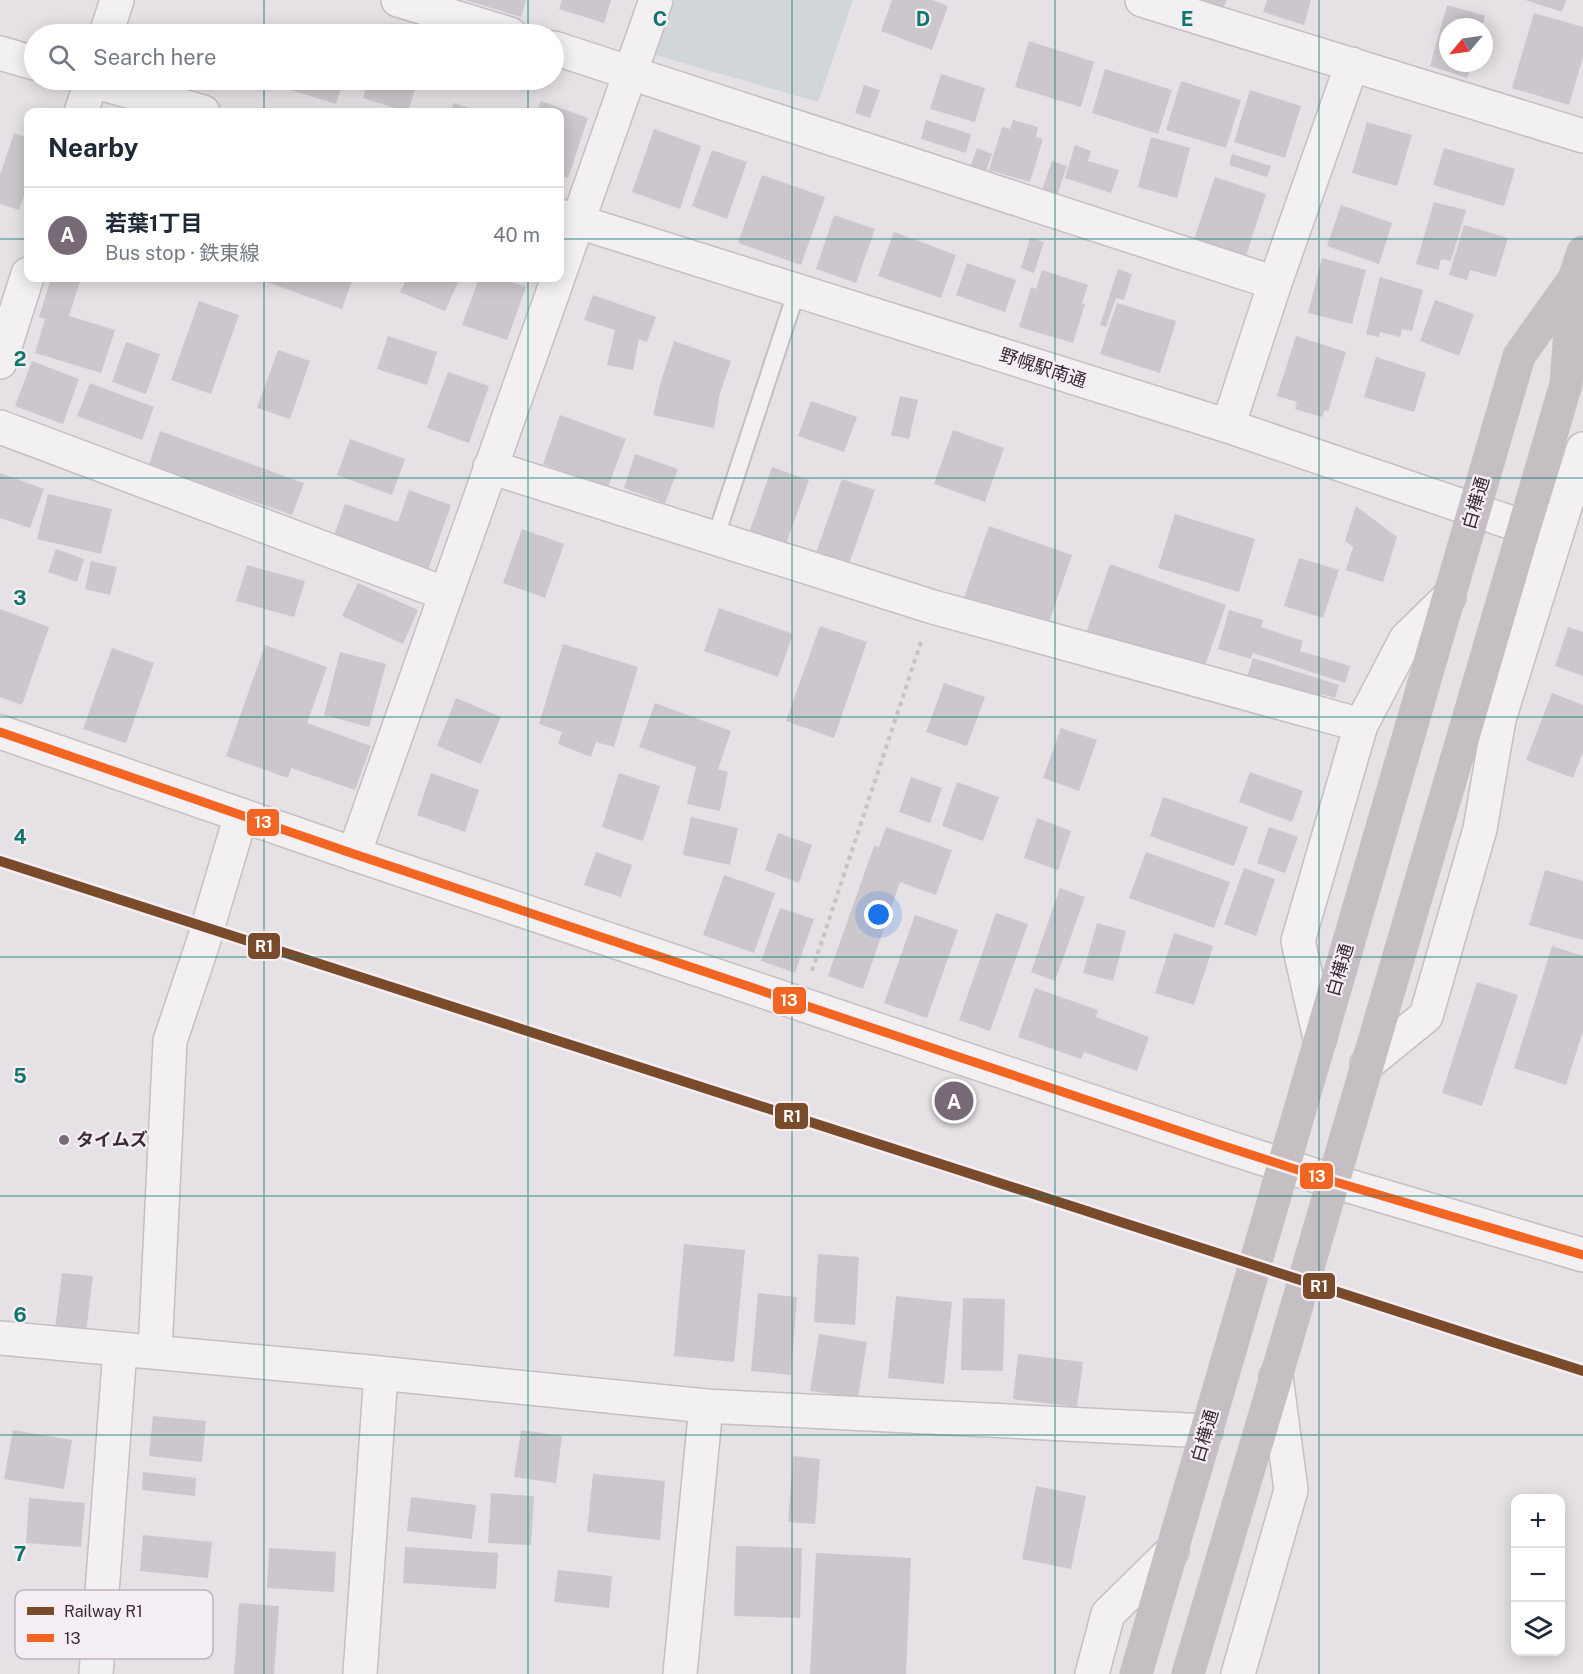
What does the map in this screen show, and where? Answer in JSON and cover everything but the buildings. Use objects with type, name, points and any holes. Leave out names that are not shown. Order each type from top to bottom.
[{"type":"main road","name":"白樺通","points":[[1136,1674],[1519,356],[1580,275]]},
{"type":"main road","name":"白樺通","points":[[1188,1674],[1566,384],[1580,275]]},
{"type":"street","points":[[109,24],[117,0]]},
{"type":"street","points":[[398,0],[477,24]]},
{"type":"street","points":[[564,245],[568,218],[630,72],[656,0]]},
{"type":"street","points":[[1142,0],[1583,136]]},
{"type":"street","points":[[564,51],[1275,283]]},
{"type":"street","points":[[0,53],[24,60]]},
{"type":"street","points":[[1228,426],[1275,283],[1352,64]]},
{"type":"street","points":[[82,108],[88,90]]},
{"type":"street","points":[[126,90],[189,108]]},
{"type":"street","name":"野幌駅南通","points":[[568,218],[1228,426],[1524,527]]},
{"type":"street","points":[[0,362],[25,282]]},
{"type":"street","points":[[354,854],[557,282]]},
{"type":"street","points":[[0,427],[446,594]]},
{"type":"street","points":[[1367,1064],[1426,1016],[1480,830],[1499,719],[1581,463]]},
{"type":"street","points":[[490,467],[933,607],[1361,724]]},
{"type":"street","points":[[1320,1038],[1298,941],[1361,724],[1406,639],[1449,597]]},
{"type":"street","points":[[0,732],[354,854],[1332,1182],[1583,1255]]},
{"type":"street","points":[[155,1352],[170,1041],[203,943],[241,815]]},
{"type":"street","points":[[0,1338],[706,1406],[1206,1431]]},
{"type":"street","points":[[102,1590],[120,1349]]},
{"type":"street","points":[[360,1674],[381,1373]]},
{"type":"street","points":[[1238,1674],[1291,1490],[1276,1377]]},
{"type":"street","points":[[680,1674],[706,1406]]},
{"type":"street","points":[[1092,1674],[1108,1614],[1172,1551]]},
{"type":"street","points":[[96,1674],[97,1659]]},
{"type":"lane","points":[[715,539],[797,290]]},
{"type":"path","points":[[802,1004],[933,607]]},
{"type":"shaded area","points":[[675,0],[853,0],[818,102],[652,54]]},
{"type":"railway","points":[[0,861],[1583,1371]]},
{"type":"rail line","name":"R1","points":[[0,861],[1583,1371]]},
{"type":"transit line","name":"13","points":[[0,732],[354,854],[1218,1144],[1332,1181],[1583,1255]]},
{"type":"place","name":"若葉1丁目","points":[[954,1101]]},
{"type":"place","name":"タイムズ","points":[[64,1140]]}]
